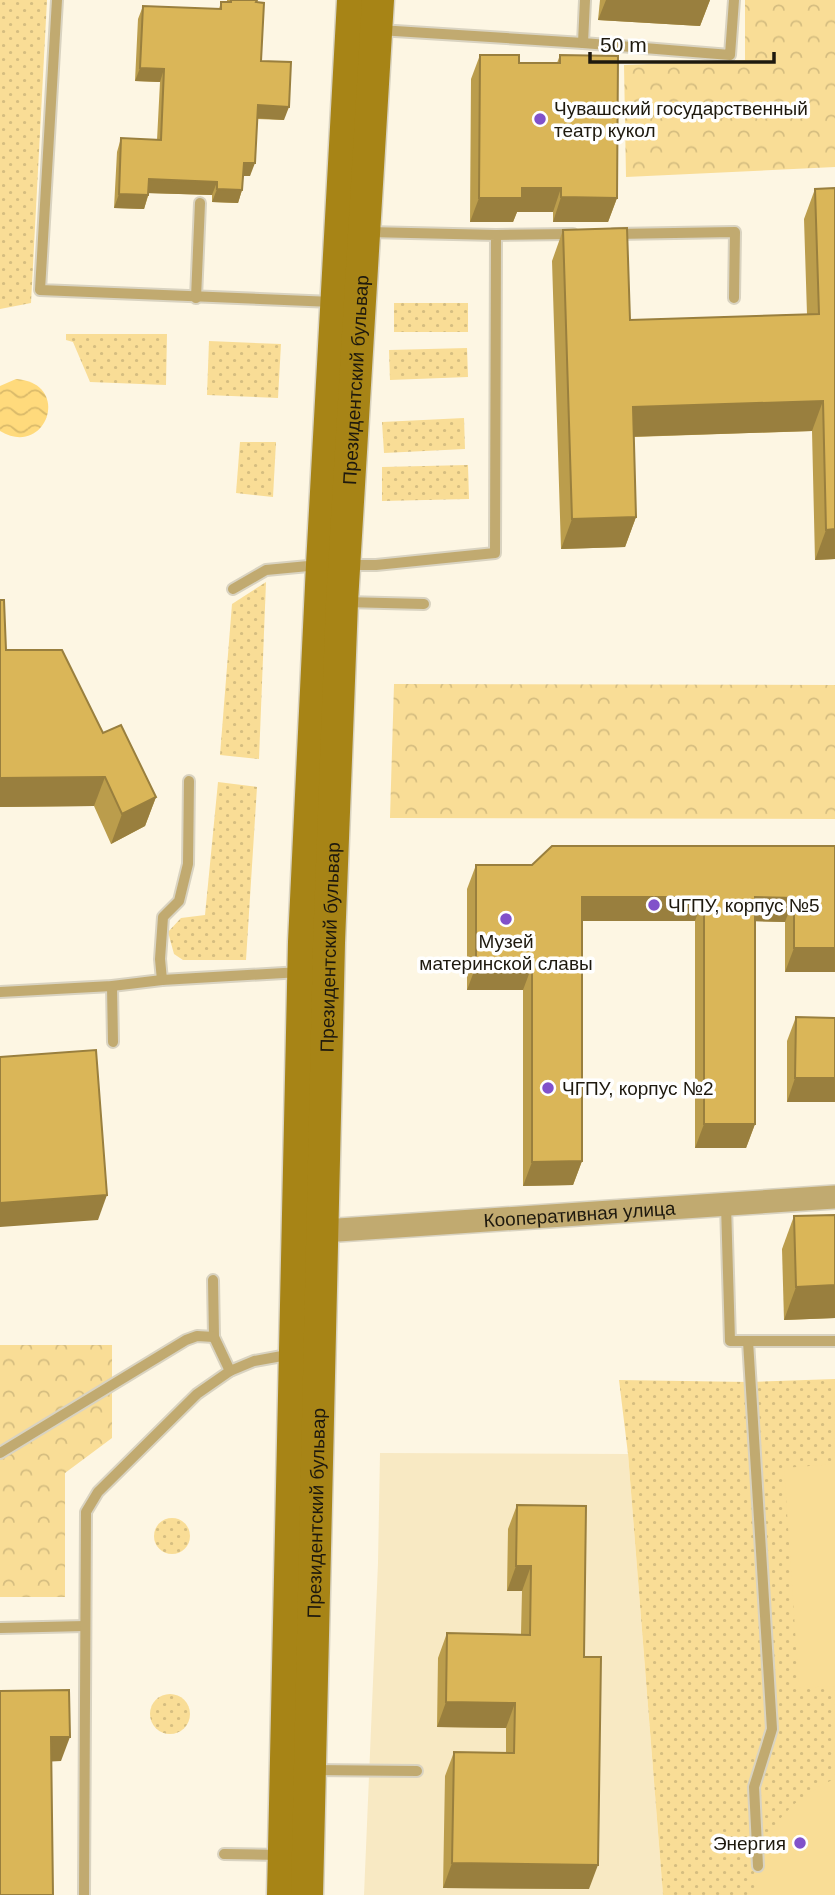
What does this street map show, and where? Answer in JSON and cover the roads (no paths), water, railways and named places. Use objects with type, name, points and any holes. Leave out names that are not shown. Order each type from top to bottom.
[{"type":"main road","name":"Президентский бульвар","points":[[348,303],[364,232],[365,15]]},
{"type":"main road","name":"Президентский бульвар","points":[[283,1895],[308,1353],[316,971],[333,565],[365,15]]},
{"type":"main road","name":"Президентский бульвар","points":[[316,971],[342,602],[333,565]]},
{"type":"main road","name":"Президентский бульвар","points":[[307,1895],[308,1353]]},
{"type":"street","name":"Кооперативная улица","points":[[311,1231],[835,1197]]},
{"type":"lane","points":[[57,0],[40,290],[348,303]]},
{"type":"lane","points":[[583,43],[585,0]]},
{"type":"lane","points":[[365,15],[583,43],[730,55],[734,0]]},
{"type":"lane","points":[[196,298],[200,203]]},
{"type":"lane","points":[[364,232],[589,234]]},
{"type":"lane","points":[[602,234],[735,232],[734,298]]},
{"type":"lane","points":[[233,589],[266,569],[376,565],[495,553],[496,235]]},
{"type":"lane","points":[[342,602],[424,604]]},
{"type":"lane","points":[[162,980],[160,959],[163,917],[179,901],[188,864],[190,781]]},
{"type":"lane","points":[[0,992],[316,971]]},
{"type":"lane","points":[[112,986],[113,1042]]},
{"type":"lane","points":[[726,1205],[730,1341],[835,1341]]},
{"type":"lane","points":[[213,1280],[214,1337],[230,1371]]},
{"type":"lane","points":[[0,1453],[186,1340],[197,1336],[214,1337]]},
{"type":"lane","points":[[748,1341],[772,1729],[754,1787],[758,1866]]},
{"type":"lane","points":[[84,1895],[86,1512],[97,1492],[197,1394],[230,1371],[254,1361],[308,1353]]},
{"type":"lane","points":[[0,1628],[85,1626]]},
{"type":"lane","points":[[309,1770],[417,1771]]},
{"type":"lane","points":[[224,1854],[283,1855]]},
{"type":"water","points":[[16,379],[34,384],[44,393],[48,405],[47,417],[40,428],[30,435],[16,437],[0,431],[0,386]]},
{"type":"place","name":"Чувашский государственный театр кукол","points":[[540,119]]},
{"type":"place","name":"ЧГПУ, корпус №5","points":[[654,905]]},
{"type":"place","name":"Музей материнской славы","points":[[506,919]]},
{"type":"place","name":"ЧГПУ, корпус №2","points":[[548,1088]]},
{"type":"place","name":"Энергия","points":[[800,1843]]}]
